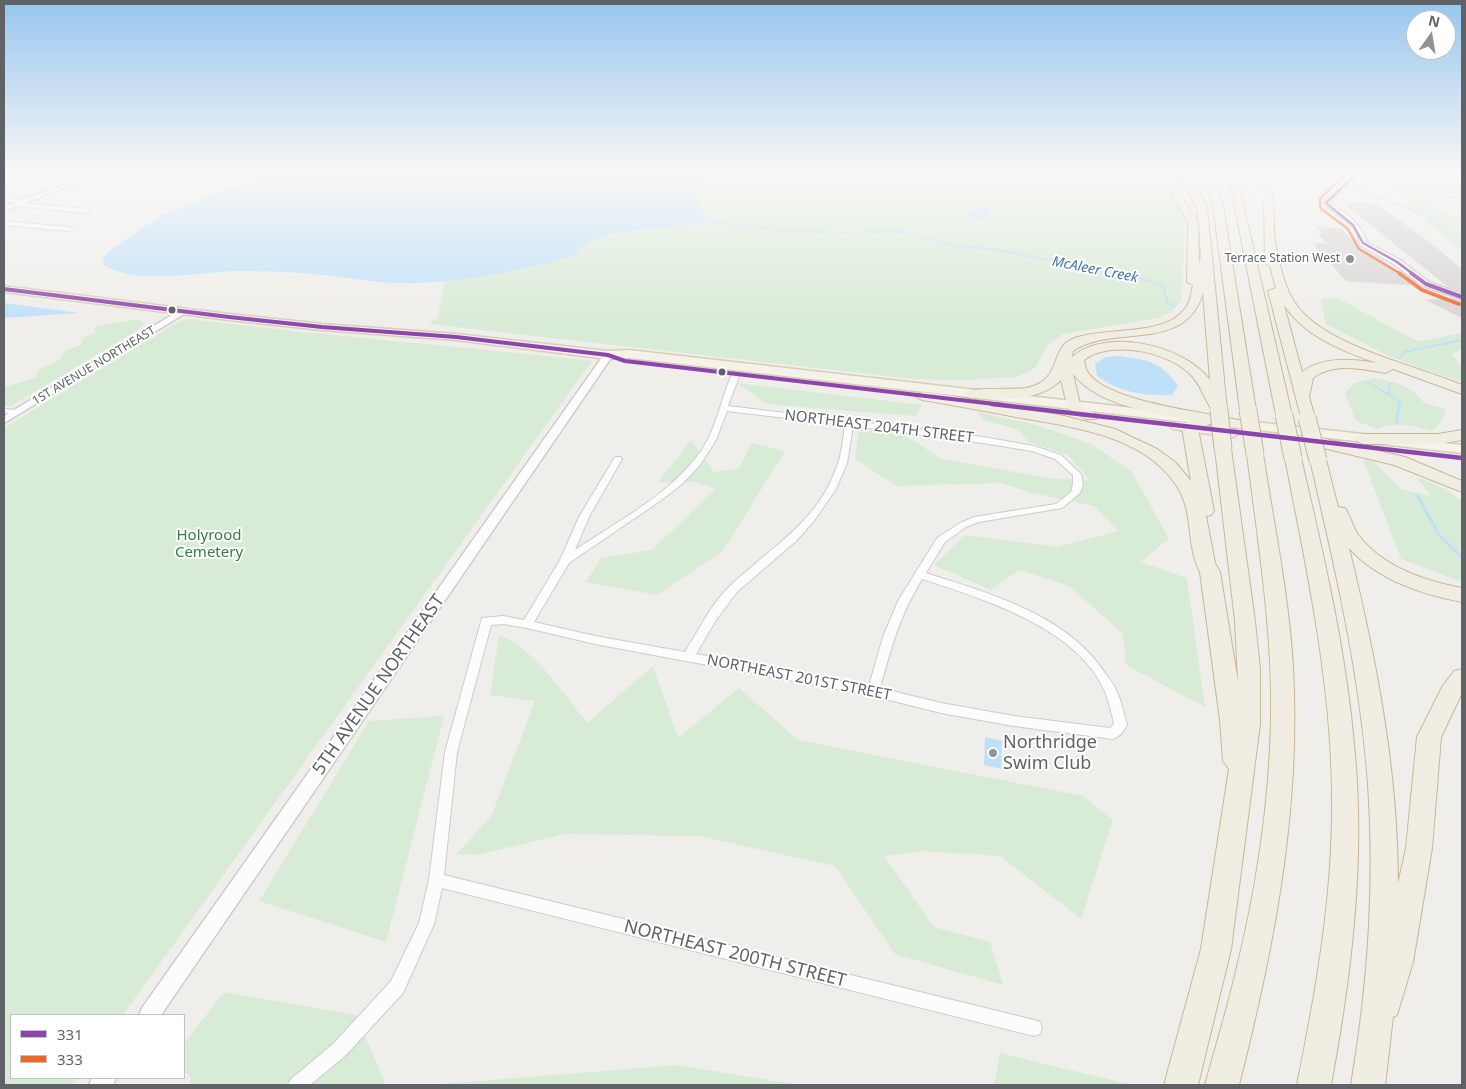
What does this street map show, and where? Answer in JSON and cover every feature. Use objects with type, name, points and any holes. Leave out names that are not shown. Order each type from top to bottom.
[{"type":"highway","points":[[1192,307],[1193,224]]},
{"type":"highway","points":[[1204,224],[1207,254],[1213,415]]},
{"type":"highway","points":[[1221,224],[1280,636],[1283,702],[1283,760],[1274,861],[1249,987],[1222,1085]]},
{"type":"highway","points":[[1243,224],[1313,551],[1330,651],[1340,732],[1345,800],[1343,865],[1328,1015],[1314,1085]]},
{"type":"highway","points":[[1256,280],[1258,224]]},
{"type":"highway","points":[[1270,224],[1273,283],[1319,464],[1367,680],[1382,793],[1384,854],[1382,942],[1376,1039]]},
{"type":"highway","points":[[1272,250],[1287,300],[1299,317],[1310,327],[1339,342],[1455,391],[1462,400]]},
{"type":"highway","points":[[970,394],[1038,390],[1054,382],[1064,362],[1066,349],[1077,341],[1163,327],[1184,317],[1192,307],[1207,254]]},
{"type":"highway","points":[[1181,1085],[1216,949],[1248,724],[1249,669],[1245,621],[1223,449],[1213,415],[1196,372],[1182,362],[1160,353],[1127,346],[1103,346],[1087,351],[1077,359],[1078,369],[1082,376],[1112,395],[1144,405],[1233,423]]},
{"type":"highway","points":[[1064,362],[1073,406],[1090,416]]},
{"type":"highway","points":[[1302,401],[1306,376],[1314,370],[1336,365],[1359,365],[1387,369],[1420,378],[1455,391]]},
{"type":"highway","points":[[922,396],[1081,425],[1113,434],[1152,454],[1172,469],[1189,492],[1205,563],[1210,572],[1232,720],[1236,812]]},
{"type":"highway","points":[[1210,572],[1215,564],[1190,428],[1195,423],[1213,415]]},
{"type":"highway","points":[[1362,438],[1438,439],[1462,435]]},
{"type":"highway","points":[[1317,442],[1399,461],[1462,487]]},
{"type":"highway","points":[[1319,464],[1345,526],[1361,549],[1379,563],[1404,577],[1429,587],[1462,595]]},
{"type":"highway","points":[[1368,1085],[1376,1039],[1398,962],[1415,867],[1429,737],[1450,693],[1462,677]]},
{"type":"main road","points":[[4,289],[322,327],[456,337],[608,355],[629,354],[1073,406],[1213,415],[1233,423],[1462,449]]},
{"type":"main road","points":[[608,355],[625,361],[1190,428],[1462,458]]},
{"type":"main road","points":[[702,363],[730,369],[736,374]]},
{"type":"main road","points":[[736,374],[760,369]]},
{"type":"street","points":[[13,224],[69,229]]},
{"type":"street","points":[[1354,224],[1360,232],[1363,243],[1397,262],[1426,284],[1462,297]]},
{"type":"street","name":"1ST AVENUE NORTHEAST","points":[[4,420],[185,311]]},
{"type":"street","name":"5TH AVENUE NORTHEAST","points":[[150,1014],[608,355]]},
{"type":"street","points":[[565,561],[678,483],[697,462],[712,440],[736,374]]},
{"type":"street","name":"NORTHEAST 204TH STREET","points":[[723,408],[983,440],[1034,449],[1047,452],[1070,465],[1077,474],[1078,484],[1075,493],[1059,506],[990,516],[963,525],[941,540],[921,575],[903,601],[889,637],[873,691]]},
{"type":"street","points":[[4,411],[16,412]]},
{"type":"street","points":[[688,657],[712,617],[733,589],[792,539],[811,519],[832,490],[842,463],[849,424]]},
{"type":"street","points":[[527,624],[565,561],[584,517],[618,459]]},
{"type":"street","name":"NORTHEAST 201ST STREET","points":[[436,880],[451,752],[486,621],[503,620],[527,624],[595,640],[873,691],[941,708],[1014,721],[1113,734],[1121,725],[1119,711],[1110,690],[1089,659],[1062,634],[1031,615],[994,598],[921,575]]},
{"type":"street","points":[[297,1085],[340,1050],[397,987],[426,924],[436,880]]},
{"type":"street","name":"NORTHEAST 200TH STREET","points":[[436,880],[1034,1028]]},
{"type":"green space","points":[[701,224],[1185,224],[1181,301],[1171,312],[1158,318],[1063,334],[1048,344],[1035,368],[1017,377],[962,380],[913,379],[429,324],[438,317],[444,281],[472,278],[562,259],[591,242],[618,234]]},
{"type":"green space","points":[[1428,224],[1462,224],[1462,250]]},
{"type":"green space","points":[[1323,297],[1340,299],[1414,340],[1422,341],[1462,333],[1462,349],[1452,354],[1462,368],[1462,382],[1388,356],[1326,324],[1321,302]]},
{"type":"green space","points":[[137,319],[144,323],[138,330],[11,406],[4,406],[4,387],[36,378],[39,369],[60,360],[65,351],[81,345],[83,338],[96,333],[94,327]]},
{"type":"green space","name":"Holyrood Cemetery","points":[[190,319],[290,331],[592,361],[124,1014],[10,1014],[10,1079],[77,1079],[73,1085],[4,1085],[4,428],[180,321]]},
{"type":"green space","points":[[1375,378],[1402,386],[1414,392],[1424,403],[1446,409],[1441,422],[1432,431],[1404,425],[1391,425],[1377,429],[1356,421],[1345,393],[1354,383]]},
{"type":"green space","points":[[737,383],[922,405],[915,416],[766,404]]},
{"type":"green space","points":[[977,412],[1037,425],[1091,444],[1132,472],[1169,539],[1140,562],[1187,578],[1205,707],[1126,665],[1123,634],[1069,586],[1019,570],[991,590],[934,565],[965,535],[1057,547],[1118,531],[1094,506],[1033,493],[1000,483],[897,486],[855,459],[859,430],[904,435],[942,459],[1055,479],[1090,480],[1068,455],[1029,442],[1017,429],[984,420]]},
{"type":"green space","points":[[691,440],[714,472],[739,469],[751,443],[785,451],[723,551],[657,595],[586,582],[601,558],[652,550],[716,489],[696,482],[658,482]]},
{"type":"green space","points":[[1363,459],[1374,462],[1401,489],[1431,496],[1416,477],[1446,489],[1462,501],[1462,582],[1401,559]]},
{"type":"green space","points":[[499,635],[512,641],[536,661],[587,723],[653,666],[678,738],[739,688],[798,740],[1083,796],[1113,820],[1081,919],[1000,856],[924,851],[884,856],[934,927],[990,942],[1003,985],[895,954],[835,866],[699,836],[563,834],[477,855],[456,854],[491,817],[535,701],[490,695]]},
{"type":"green space","points":[[444,716],[386,942],[259,901],[369,721]]},
{"type":"green space","points":[[224,992],[356,1015],[386,1085],[190,1085],[191,1079],[185,1071],[185,1043]]},
{"type":"green space","points":[[1000,1053],[1132,1085],[994,1085]]},
{"type":"green space","points":[[677,1065],[799,1085],[431,1085]]},
{"type":"water","points":[[148,224],[701,224],[611,235],[585,245],[574,256],[502,273],[427,282],[373,282],[346,277],[270,271],[230,271],[173,276],[136,275],[119,272],[104,265],[103,258],[109,251]]},
{"type":"water","points":[[5,303],[79,313],[4,318]]},
{"type":"water","points":[[1117,356],[1145,360],[1159,366],[1178,386],[1172,395],[1142,394],[1124,390],[1097,376],[1095,364],[1106,357]]},
{"type":"water","name":"Northridge Swim Club","points":[[985,737],[1002,741],[1001,769],[984,765]]},
{"type":"building","points":[[1369,224],[1404,224],[1424,238],[1462,269],[1462,292],[1448,287]]},
{"type":"building","name":"Terrace Station West","points":[[1317,227],[1342,229],[1359,247],[1383,260],[1411,285],[1346,281],[1313,243],[1328,244],[1318,234],[1322,234]]},
{"type":"building","points":[[1452,298],[1462,301],[1462,318],[1426,300]]},
{"type":"waterway","name":"McAleer Creek","points":[[727,224],[769,229],[845,233],[894,231],[910,233],[953,246],[993,249],[1147,280],[1163,286],[1168,304],[1175,306]]},
{"type":"waterway","points":[[1438,224],[1462,241]]},
{"type":"waterway","points":[[1360,228],[1368,241]]},
{"type":"waterway","points":[[1401,357],[1404,352],[1462,340]]},
{"type":"waterway","name":"McAleer Creek","points":[[1368,382],[1400,402],[1399,405]]},
{"type":"waterway","points":[[1389,393],[1390,384]]},
{"type":"waterway","name":"McAleer Creek","points":[[1396,422],[1400,404]]},
{"type":"waterway","name":"McAleer Creek","points":[[1417,495],[1439,535],[1462,557]]},
{"type":"transit line","name":"333","points":[[1341,224],[1353,235],[1359,249],[1393,268],[1422,290],[1459,304]]},
{"type":"transit line","name":"331","points":[[1352,224],[1361,236],[1363,243],[1397,262],[1426,284],[1462,297]]},
{"type":"transit line","name":"331","points":[[4,289],[322,327],[456,337],[608,355],[625,361],[1462,458]]},
{"type":"place","name":"Terrace Station West","points":[[1350,259]]},
{"type":"place","name":"Northridge Swim Club","points":[[993,753]]}]
